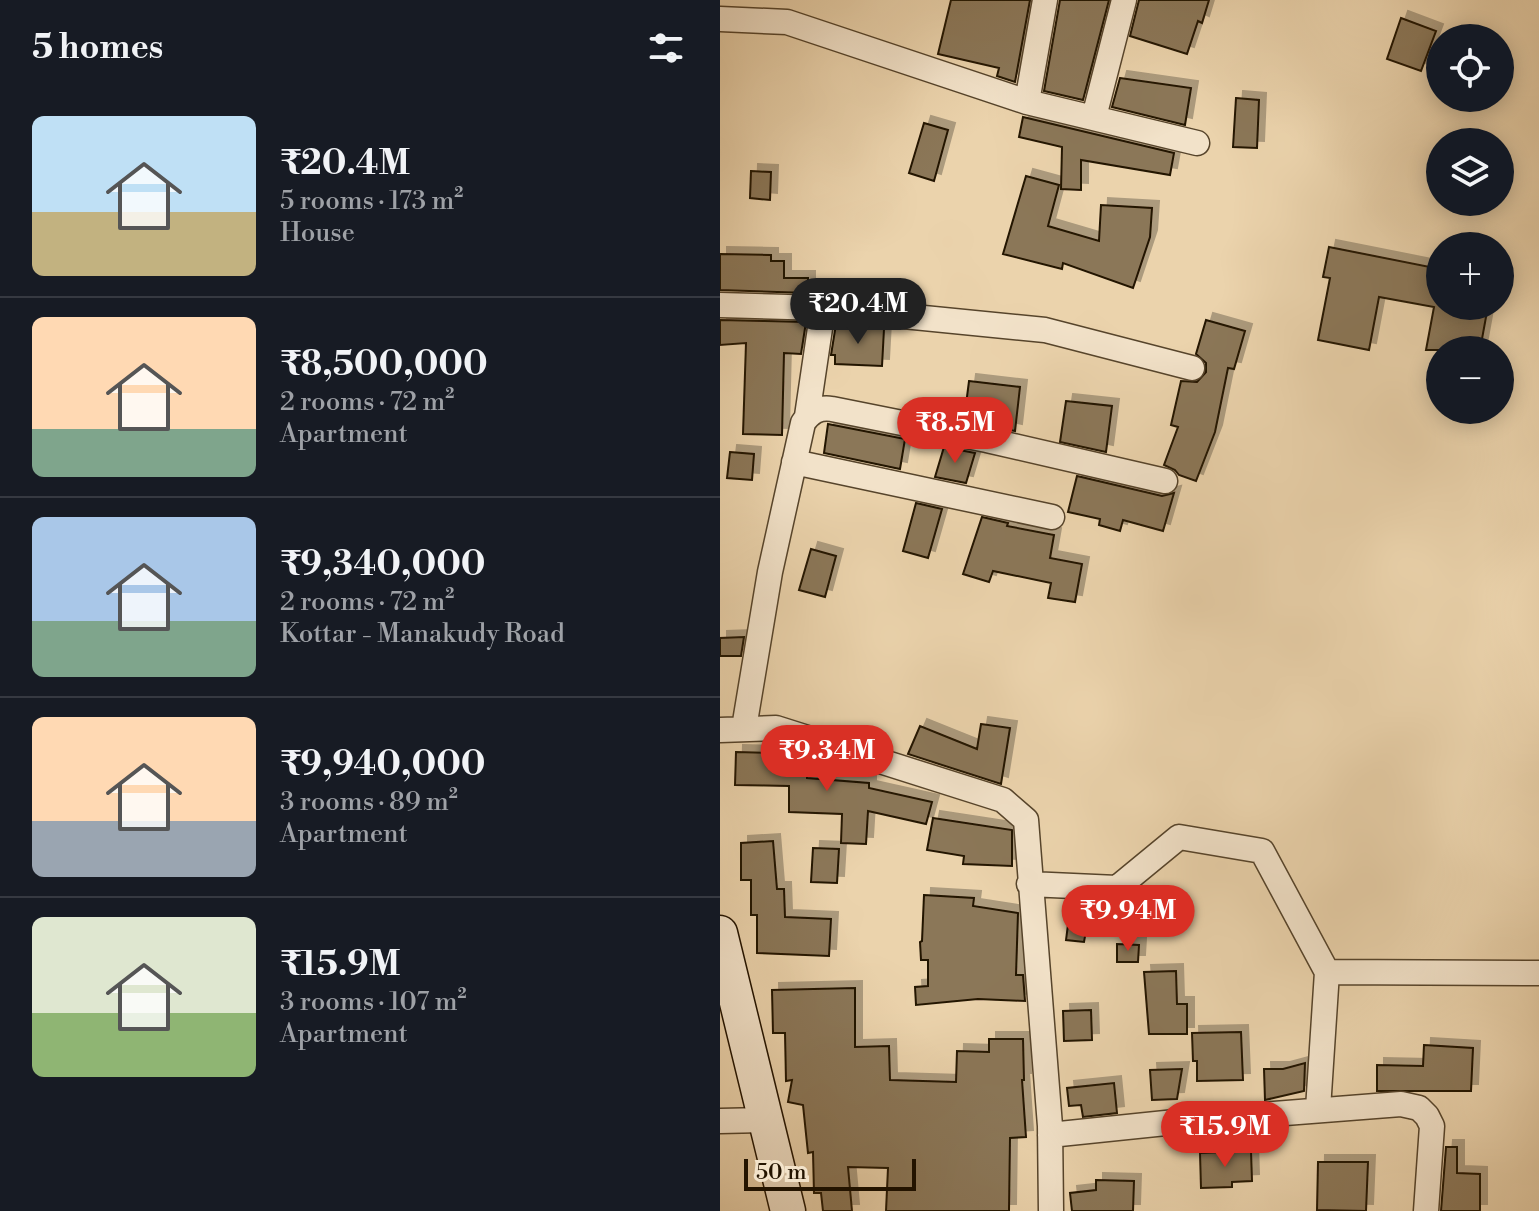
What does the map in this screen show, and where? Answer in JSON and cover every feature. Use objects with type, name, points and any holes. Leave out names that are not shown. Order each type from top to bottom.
[{"type":"main road","points":[[720,933],[788,1211]]},
{"type":"street","points":[[1027,102],[1045,0]]},
{"type":"street","points":[[1094,117],[1124,0]]},
{"type":"street","points":[[720,19],[789,11],[1027,102],[1197,143]]},
{"type":"street","points":[[720,305],[823,308],[1045,330],[1192,368]]},
{"type":"street","points":[[823,308],[807,416],[732,729],[776,728],[1003,800],[1026,820],[1050,1135],[1051,1211]]},
{"type":"street","points":[[807,416],[819,409],[832,409],[987,440],[1165,481]]},
{"type":"street","points":[[794,462],[1052,517]]},
{"type":"street","points":[[1029,884],[1117,888],[1179,837],[1262,851],[1327,972],[1318,1109]]},
{"type":"street","points":[[1327,972],[1539,973]]},
{"type":"street","points":[[1050,1135],[1401,1104],[1419,1108],[1427,1116],[1433,1135],[1426,1211]]},
{"type":"street","points":[[720,1121],[766,1120]]},
{"type":"building","points":[[951,0],[1030,0],[1015,82],[997,76],[999,68],[938,54]]},
{"type":"building","points":[[1060,0],[1109,0],[1083,100],[1044,91]]},
{"type":"building","points":[[1139,0],[1209,0],[1187,54],[1130,36]]},
{"type":"building","points":[[1401,18],[1426,27],[1426,58],[1421,71],[1387,59]]},
{"type":"building","points":[[1120,78],[1191,88],[1185,125],[1112,107]]},
{"type":"building","points":[[1236,98],[1259,100],[1257,148],[1233,147]]},
{"type":"building","points":[[1023,117],[1174,153],[1170,175],[1081,160],[1081,190],[1061,189],[1062,147],[1019,137]]},
{"type":"building","points":[[924,123],[948,130],[934,181],[909,173]]},
{"type":"building","points":[[751,171],[771,172],[770,200],[750,198]]},
{"type":"building","points":[[1026,176],[1059,185],[1048,226],[1099,241],[1101,205],[1152,208],[1150,237],[1133,288],[1063,263],[1062,269],[1003,254]]},
{"type":"building","points":[[1329,247],[1426,266],[1426,306],[1379,297],[1369,350],[1318,340],[1330,278],[1323,277]]},
{"type":"building","points":[[720,254],[771,255],[771,261],[784,261],[784,278],[808,278],[808,293],[720,290]]},
{"type":"building","points":[[720,320],[806,322],[801,354],[784,353],[782,435],[743,434],[746,343],[720,345]]},
{"type":"building","points":[[1206,320],[1245,331],[1234,369],[1228,368],[1215,432],[1196,481],[1164,465],[1178,427],[1171,425],[1181,381],[1197,382],[1206,372],[1206,363],[1196,354]]},
{"type":"building","points":[[1432,320],[1485,320],[1483,336],[1429,336]]},
{"type":"building","points":[[836,324],[884,329],[882,366],[835,364],[835,355],[831,355]]},
{"type":"building","points":[[969,381],[1020,387],[1015,431],[964,420]]},
{"type":"building","points":[[1066,401],[1112,406],[1106,452],[1060,442]]},
{"type":"building","points":[[828,424],[905,439],[900,469],[824,453]]},
{"type":"building","points":[[944,447],[975,453],[966,483],[935,477]]},
{"type":"building","points":[[730,452],[754,454],[752,480],[727,478]]},
{"type":"building","points":[[1077,476],[1162,496],[1174,493],[1163,531],[1123,520],[1120,531],[1099,525],[1100,519],[1068,512]]},
{"type":"building","points":[[916,503],[942,509],[928,558],[903,551]]},
{"type":"building","points":[[982,517],[1008,523],[1007,526],[1054,535],[1050,558],[1082,564],[1075,602],[1048,598],[1051,583],[993,571],[989,582],[963,574]]},
{"type":"building","points":[[811,549],[836,556],[825,597],[799,590]]},
{"type":"building","points":[[744,637],[741,656],[720,656],[720,638]]},
{"type":"building","points":[[981,724],[1010,728],[1001,784],[908,754],[920,726],[977,749]]},
{"type":"building","points":[[736,752],[807,754],[807,778],[869,783],[869,788],[932,802],[926,824],[868,811],[866,844],[841,843],[842,814],[789,812],[789,786],[735,785]]},
{"type":"building","points":[[933,818],[1012,830],[1012,866],[963,864],[964,856],[927,850]]},
{"type":"building","points":[[773,841],[777,889],[784,889],[785,917],[831,919],[829,956],[757,953],[757,915],[751,915],[751,880],[741,880],[741,843]]},
{"type":"building","points":[[813,848],[839,849],[837,883],[811,882]]},
{"type":"building","points":[[924,895],[974,898],[973,906],[1018,913],[1016,975],[1023,975],[1025,1001],[978,999],[916,1005],[915,987],[928,986],[928,960],[921,960],[920,942]]},
{"type":"building","points":[[1069,917],[1088,920],[1084,942],[1066,940]]},
{"type":"building","points":[[1117,944],[1139,945],[1138,962],[1117,962]]},
{"type":"building","points":[[1176,971],[1177,1004],[1187,1004],[1187,1034],[1149,1034],[1144,972]]},
{"type":"building","points":[[855,988],[855,1047],[889,1046],[890,1080],[956,1082],[957,1051],[989,1052],[989,1039],[1023,1039],[1026,1137],[1010,1138],[1009,1211],[886,1211],[888,1168],[848,1167],[852,1211],[823,1211],[821,1193],[814,1193],[813,1152],[808,1153],[803,1105],[788,1102],[792,1080],[786,1081],[785,1033],[773,1033],[772,990]]},
{"type":"building","points":[[1091,1010],[1092,1040],[1064,1041],[1063,1011]]},
{"type":"building","points":[[1241,1032],[1243,1080],[1197,1081],[1192,1033]]},
{"type":"building","points":[[1424,1045],[1473,1048],[1471,1091],[1377,1091],[1377,1065],[1423,1066]]},
{"type":"building","points":[[1305,1063],[1304,1091],[1265,1100],[1264,1069],[1283,1069]]},
{"type":"building","points":[[1182,1069],[1177,1099],[1152,1100],[1150,1070]]},
{"type":"building","points":[[1114,1083],[1117,1113],[1083,1117],[1081,1105],[1069,1106],[1067,1088]]},
{"type":"building","points":[[1446,1147],[1457,1147],[1457,1173],[1480,1174],[1480,1211],[1441,1211]]},
{"type":"building","points":[[1251,1151],[1252,1181],[1232,1182],[1232,1187],[1201,1188],[1200,1153]]},
{"type":"building","points":[[1318,1162],[1368,1162],[1366,1211],[1317,1210]]},
{"type":"building","points":[[1096,1180],[1134,1181],[1133,1211],[1072,1211],[1070,1193],[1096,1190]]}]
